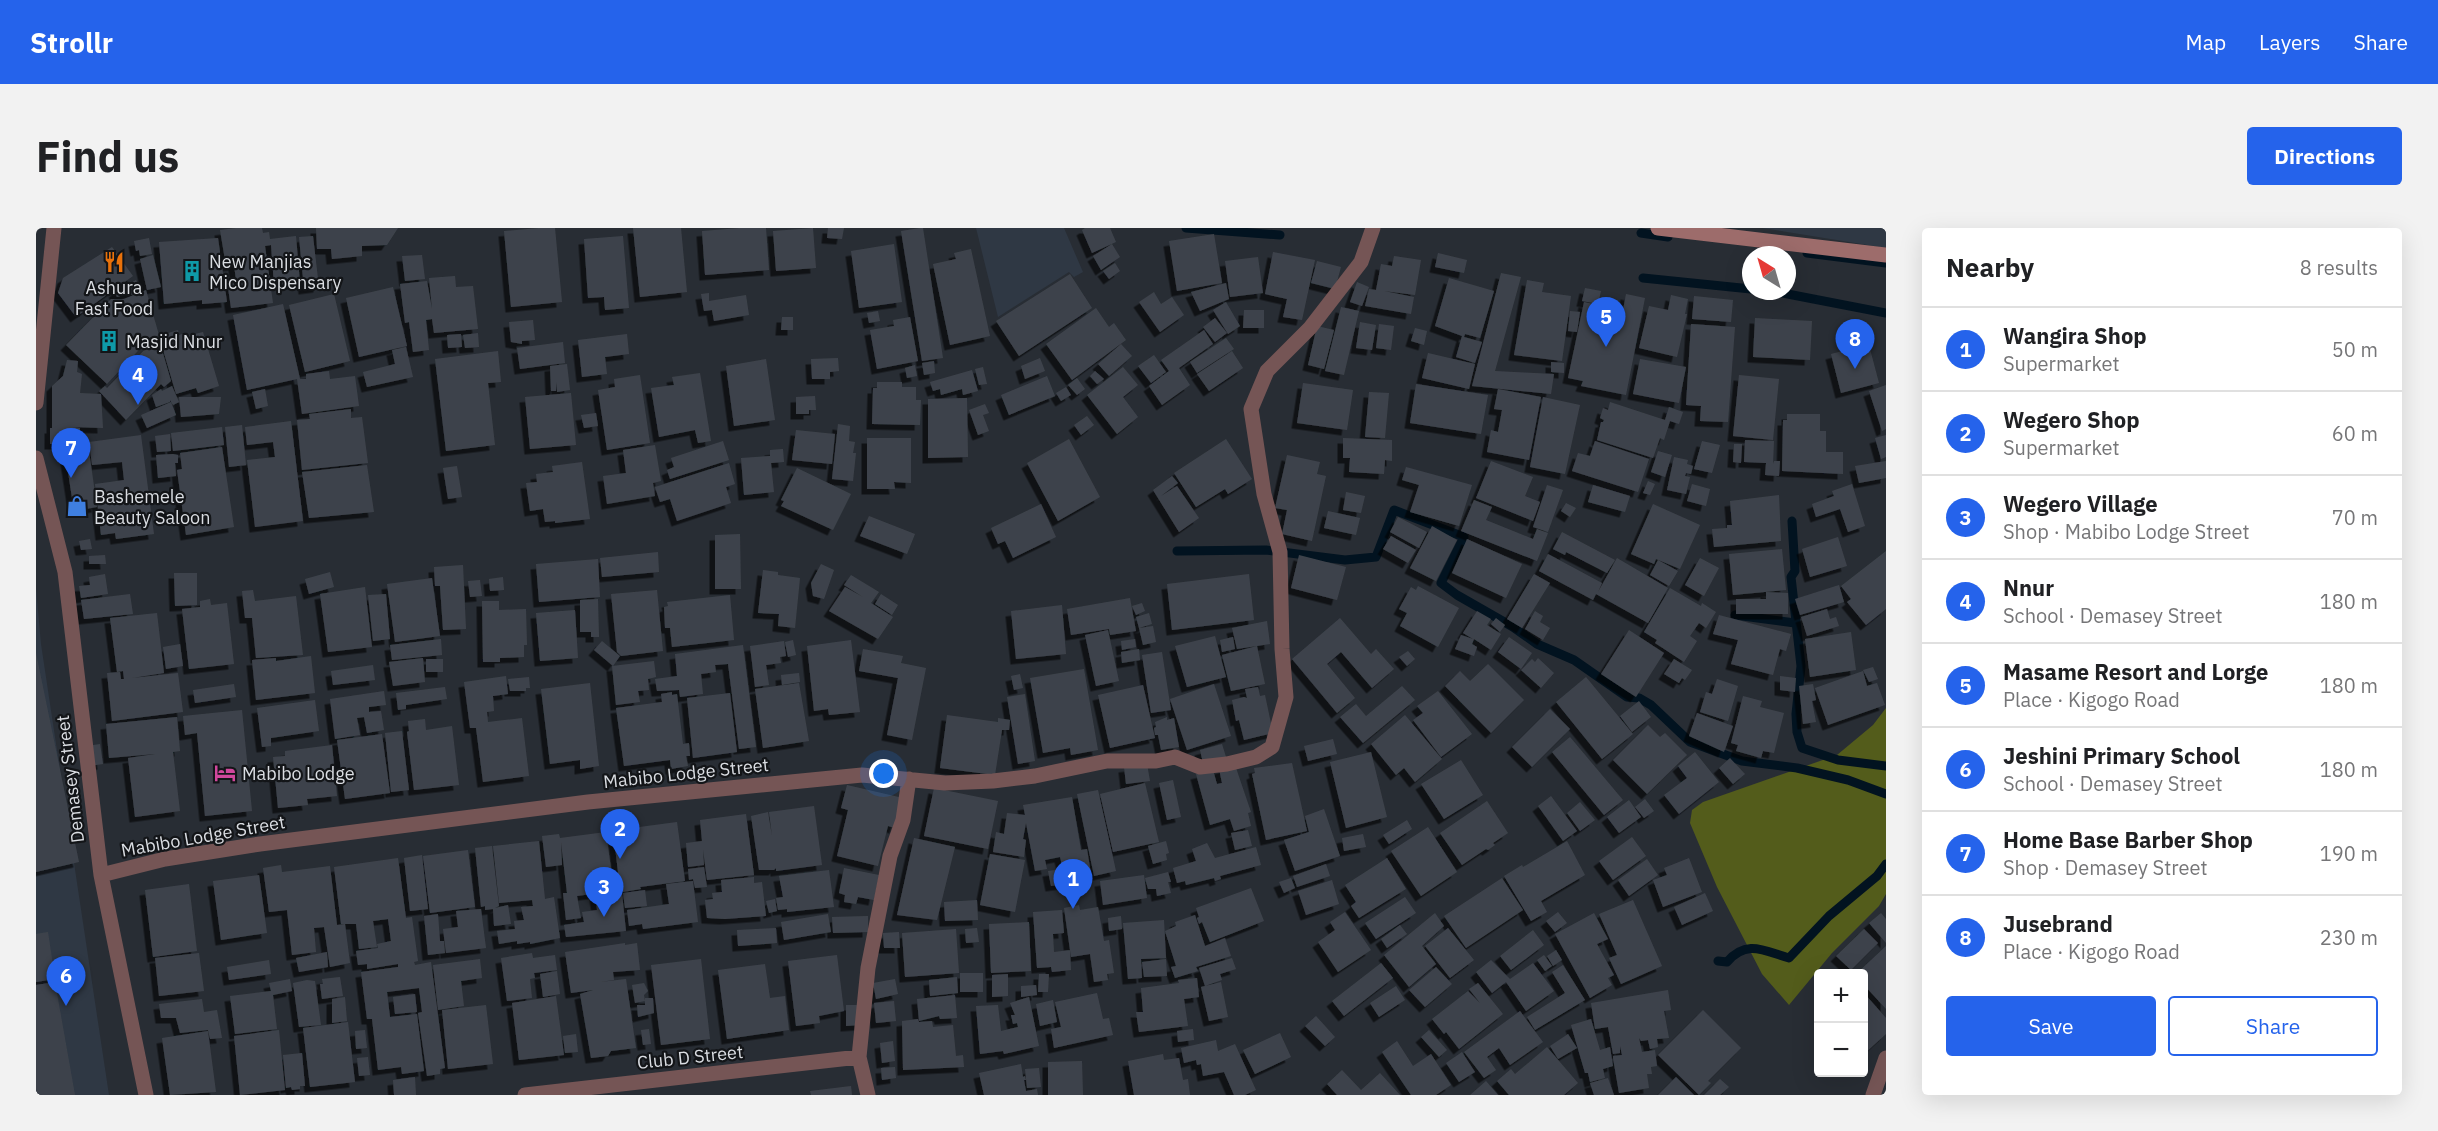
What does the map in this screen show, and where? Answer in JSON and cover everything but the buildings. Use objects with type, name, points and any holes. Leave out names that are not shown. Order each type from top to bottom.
[{"type":"main road","points":[[1658,228],[1886,255]]},
{"type":"street","points":[[36,403],[54,228]]},
{"type":"street","name":"Mabibo Lodge Street","points":[[101,875],[165,859],[260,844],[588,802],[862,775],[945,783],[993,782],[1107,761],[1156,761],[1175,757],[1200,767],[1256,757],[1272,747],[1286,697],[1282,648],[1280,552],[1264,494],[1251,409],[1267,371],[1310,328],[1361,261],[1373,228]]},
{"type":"street","name":"Demasey Street","points":[[36,458],[65,572],[101,875],[146,1095]]},
{"type":"street","points":[[868,1095],[859,1057],[868,968],[890,856],[903,820],[909,779]]},
{"type":"street","name":"Club D Street","points":[[525,1095],[859,1057]]},
{"type":"street","points":[[1874,1095],[1886,1058]]},
{"type":"shaded area","points":[[976,228],[1064,228],[1083,272],[1074,277],[1069,272],[998,317]]},
{"type":"shaded area","points":[[1762,228],[1886,228],[1886,248],[1769,229]]},
{"type":"shaded area","points":[[36,588],[41,644],[109,1095],[36,1095]]},
{"type":"green space","points":[[1886,708],[1886,894],[1879,906],[1819,969],[1814,969],[1814,975],[1789,1005],[1762,974],[1717,887],[1690,823],[1692,810],[1703,802],[1837,755],[1873,725]]},
{"type":"waterway","points":[[1186,228],[1280,235]]},
{"type":"waterway","points":[[1641,233],[1668,237]]},
{"type":"waterway","points":[[1807,253],[1886,263]]},
{"type":"waterway","points":[[1643,278],[1742,288]]},
{"type":"waterway","points":[[1796,296],[1886,313]]},
{"type":"waterway","points":[[1177,551],[1266,550],[1345,560],[1376,557],[1394,510],[1464,537],[1441,583],[1537,644],[1574,660],[1627,697],[1639,698],[1651,705],[1690,742],[1742,761],[1797,768],[1848,780],[1886,794]]},
{"type":"waterway","points":[[1792,521],[1795,571],[1791,577],[1801,666],[1796,714],[1797,732],[1802,748],[1838,760],[1886,766]]},
{"type":"waterway","points":[[1735,615],[1795,623]]},
{"type":"waterway","points":[[1718,961],[1727,962],[1734,955],[1749,949],[1764,950],[1789,958],[1829,916],[1877,876],[1886,864]]},
{"type":"place","name":"Ashura Fast Food","points":[[114,262]]},
{"type":"place","name":"New Manjias Mico Dispensary","points":[[192,271]]},
{"type":"place","name":"Masjid Nnur","points":[[109,341]]},
{"type":"place","name":"Masame Resort and Lorge","points":[[1606,347]]},
{"type":"place","name":"Jusebrand","points":[[1855,369]]},
{"type":"place","name":"Nnur","points":[[138,405]]},
{"type":"place","name":"Home Base Barber Shop","points":[[71,478]]},
{"type":"place","name":"Bashemele Beauty Saloon","points":[[77,506]]},
{"type":"place","name":"Mabibo Lodge","points":[[225,773]]},
{"type":"place","name":"Wegero Shop","points":[[620,859]]},
{"type":"place","name":"Wangira Shop","points":[[1073,909]]},
{"type":"place","name":"Wegero Village","points":[[604,917]]},
{"type":"place","name":"Jeshini Primary School","points":[[66,1006]]}]
